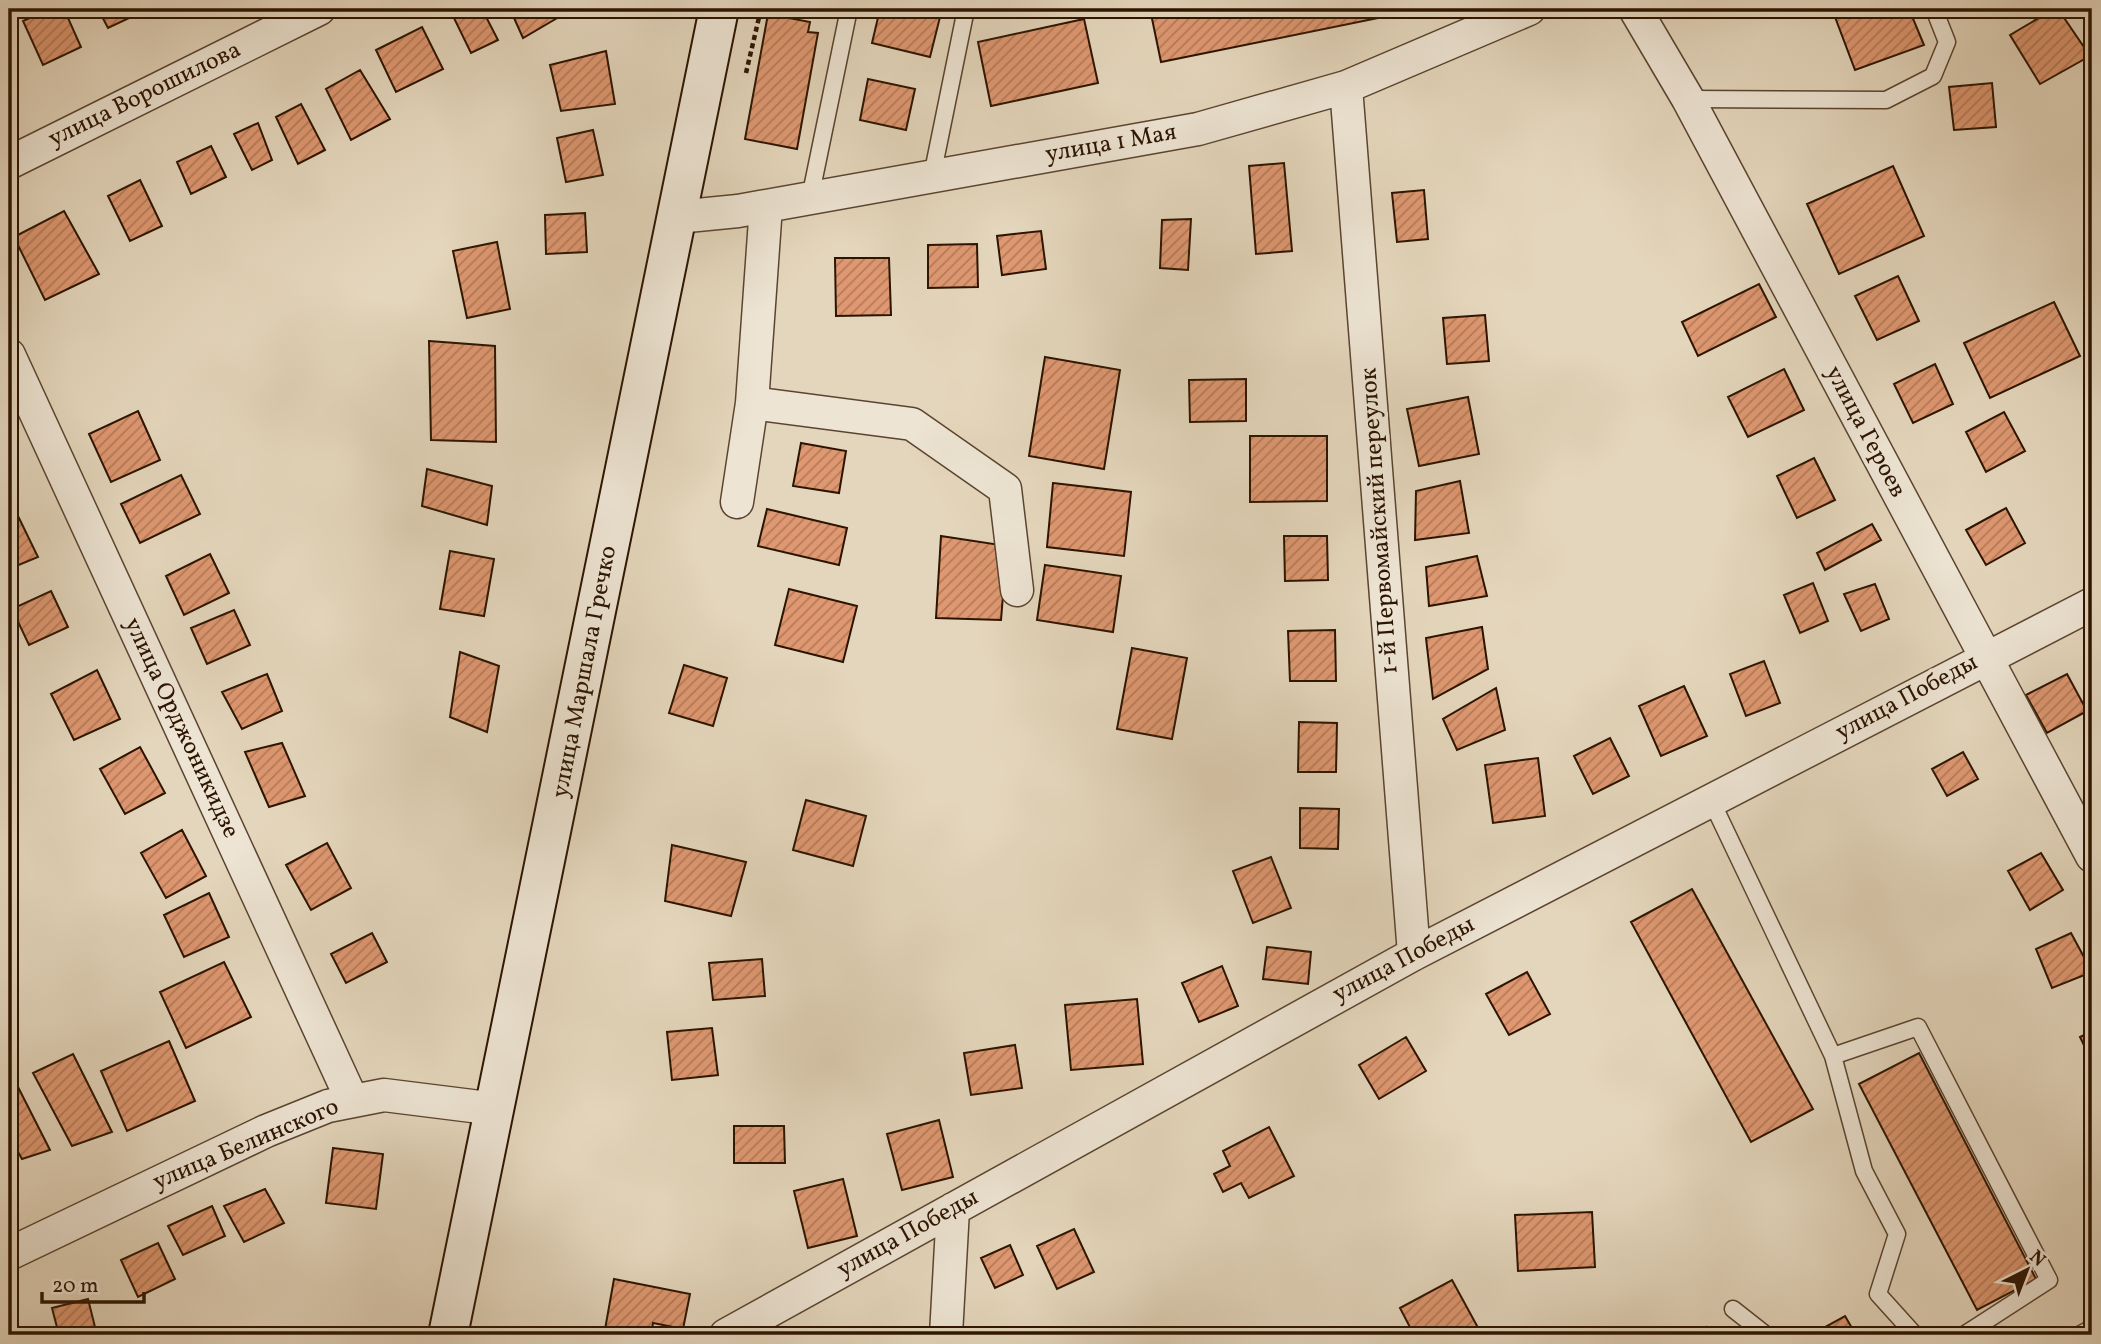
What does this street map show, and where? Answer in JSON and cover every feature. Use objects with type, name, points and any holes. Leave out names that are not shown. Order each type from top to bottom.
[{"type":"main road","name":"улица Маршала Гречко","points":[[448,1335],[719,9]]},
{"type":"street","name":"улица Ворошилова","points":[[9,163],[319,9]]},
{"type":"street","name":"улица 1 Мая","points":[[677,217],[766,206],[1198,129],[1346,87],[1529,9]]},
{"type":"street","name":"улица Героев","points":[[1635,9],[1688,99],[2092,856]]},
{"type":"street","name":"1-й Первомайский переулок","points":[[1346,87],[1413,954]]},
{"type":"street","points":[[737,502],[752,403],[766,206]]},
{"type":"street","name":"улица Орджоникидзе","points":[[9,355],[352,1100]]},
{"type":"street","points":[[752,403],[912,424],[1005,489],[1017,590]]},
{"type":"street","name":"улица Победы","points":[[726,1335],[1413,954],[1984,657],[2092,604]]},
{"type":"street","name":"улица Белинского","points":[[9,1254],[267,1131],[328,1106],[384,1095],[496,1110]]},
{"type":"street","points":[[946,1335],[953,1209]]},
{"type":"lane","points":[[810,198],[849,9]]},
{"type":"lane","points":[[932,176],[966,9]]},
{"type":"lane","points":[[1688,99],[1885,100],[1933,76],[1947,42],[1934,9]]},
{"type":"lane","points":[[1711,800],[1833,1056],[1864,1171],[1897,1234],[1878,1294],[1914,1335]]},
{"type":"lane","points":[[1833,1056],[1918,1027],[2049,1280],[1964,1335]]},
{"type":"lane","points":[[1733,1309],[1766,1335]]},
{"type":"lane","points":[[2079,1335],[2092,1328]]},
{"type":"building","points":[[50,9],[64,9],[81,47],[43,65],[23,21]]},
{"type":"building","points":[[98,9],[143,9],[144,11],[108,28]]},
{"type":"building","points":[[462,9],[482,9],[498,40],[471,53],[452,14]]},
{"type":"building","points":[[510,9],[554,9],[559,17],[523,38]]},
{"type":"building","points":[[880,9],[942,9],[930,57],[872,43]]},
{"type":"building","points":[[1150,9],[1386,9],[1388,16],[1161,62]]},
{"type":"building","points":[[1832,9],[1909,9],[1924,45],[1855,70]]},
{"type":"building","points":[[2058,9],[2090,56],[2040,84],[2010,35]]},
{"type":"building","points":[[768,14],[810,22],[808,32],[818,33],[797,149],[745,139]]},
{"type":"building","points":[[1084,19],[1098,83],[991,106],[978,42]]},
{"type":"building","points":[[422,27],[443,69],[396,92],[376,50]]},
{"type":"building","points":[[606,51],[615,104],[561,111],[550,65]]},
{"type":"building","points":[[360,70],[390,119],[351,140],[326,89]]},
{"type":"building","points":[[868,79],[915,89],[906,130],[860,120]]},
{"type":"building","points":[[1992,83],[1996,127],[1954,130],[1949,87]]},
{"type":"building","points":[[301,104],[325,150],[298,164],[276,117]]},
{"type":"building","points":[[258,123],[272,160],[252,170],[234,134]]},
{"type":"building","points":[[593,130],[603,175],[566,182],[557,138]]},
{"type":"building","points":[[211,146],[226,177],[191,194],[177,162]]},
{"type":"building","points":[[1284,163],[1292,251],[1256,254],[1249,166]]},
{"type":"building","points":[[1893,166],[1924,236],[1839,274],[1807,204]]},
{"type":"building","points":[[140,180],[162,226],[130,241],[108,196]]},
{"type":"building","points":[[1424,190],[1428,239],[1397,242],[1392,193]]},
{"type":"building","points":[[64,211],[99,274],[45,300],[14,237]]},
{"type":"building","points":[[585,213],[587,252],[546,254],[545,215]]},
{"type":"building","points":[[1191,219],[1188,270],[1160,268],[1162,220]]},
{"type":"building","points":[[1041,231],[1046,269],[1002,275],[997,236]]},
{"type":"building","points":[[497,242],[510,309],[467,318],[453,251]]},
{"type":"building","points":[[977,244],[978,287],[928,288],[928,245]]},
{"type":"building","points":[[835,258],[889,258],[891,315],[836,316]]},
{"type":"building","points":[[1898,276],[1919,321],[1877,340],[1855,296]]},
{"type":"building","points":[[1759,284],[1776,317],[1698,356],[1682,322]]},
{"type":"building","points":[[2054,302],[2080,356],[1990,398],[1964,343]]},
{"type":"building","points":[[1485,315],[1489,361],[1447,364],[1443,318]]},
{"type":"building","points":[[429,341],[495,346],[496,442],[431,440]]},
{"type":"building","points":[[1045,357],[1120,370],[1104,469],[1029,456]]},
{"type":"building","points":[[1935,364],[1953,404],[1913,423],[1894,384]]},
{"type":"building","points":[[1784,369],[1804,410],[1748,437],[1728,397]]},
{"type":"building","points":[[1246,379],[1246,421],[1190,422],[1189,380]]},
{"type":"building","points":[[1468,397],[1479,454],[1419,466],[1407,409]]},
{"type":"building","points":[[138,411],[160,460],[111,482],[89,434]]},
{"type":"building","points":[[2004,412],[2025,451],[1986,472],[1966,432]]},
{"type":"building","points":[[1250,436],[1327,436],[1327,501],[1250,502]]},
{"type":"building","points":[[801,443],[846,451],[839,493],[793,486]]},
{"type":"building","points":[[1814,458],[1835,500],[1797,518],[1777,476]]},
{"type":"building","points":[[427,469],[492,486],[487,525],[422,506]]},
{"type":"building","points":[[181,475],[200,514],[140,543],[121,504]]},
{"type":"building","points":[[1460,481],[1469,533],[1415,540],[1416,491]]},
{"type":"building","points":[[1053,483],[1131,492],[1124,556],[1047,547]]},
{"type":"building","points":[[2006,508],[2025,543],[1986,565],[1966,530]]},
{"type":"building","points":[[767,509],[847,528],[839,565],[758,546]]},
{"type":"building","points":[[18,516],[38,557],[9,569],[9,520]]},
{"type":"building","points":[[1872,524],[1881,540],[1825,570],[1817,553]]},
{"type":"building","points":[[941,536],[1007,546],[1001,620],[936,618]]},
{"type":"building","points":[[1284,536],[1327,536],[1328,580],[1285,581]]},
{"type":"building","points":[[450,551],[494,559],[484,616],[440,609]]},
{"type":"building","points":[[210,554],[229,593],[184,615],[166,576]]},
{"type":"building","points":[[1477,556],[1487,596],[1429,606],[1426,567]]},
{"type":"building","points":[[1045,565],[1121,576],[1113,632],[1037,620]]},
{"type":"building","points":[[1813,583],[1828,621],[1800,633],[1784,595]]},
{"type":"building","points":[[1875,584],[1889,619],[1861,631],[1844,594]]},
{"type":"building","points":[[789,589],[857,606],[843,662],[775,645]]},
{"type":"building","points":[[51,591],[68,627],[29,645],[12,609]]},
{"type":"building","points":[[234,610],[250,645],[207,664],[191,628]]},
{"type":"building","points":[[1482,627],[1488,669],[1433,699],[1426,638]]},
{"type":"building","points":[[1335,630],[1336,681],[1290,681],[1288,631]]},
{"type":"building","points":[[1132,648],[1187,658],[1172,739],[1117,729]]},
{"type":"building","points":[[460,652],[499,666],[487,732],[450,717]]},
{"type":"building","points":[[1764,661],[1780,703],[1746,716],[1730,674]]},
{"type":"building","points":[[684,665],[727,678],[713,726],[669,713]]},
{"type":"building","points":[[97,670],[120,719],[74,740],[51,694]]},
{"type":"building","points":[[267,674],[282,711],[242,729],[222,692]]},
{"type":"building","points":[[2067,674],[2087,711],[2047,733],[2026,695]]},
{"type":"building","points":[[1684,686],[1707,736],[1661,756],[1639,706]]},
{"type":"building","points":[[1496,688],[1505,730],[1457,750],[1443,719]]},
{"type":"building","points":[[1299,722],[1337,723],[1336,772],[1298,772]]},
{"type":"building","points":[[1610,738],[1629,776],[1593,794],[1574,756]]},
{"type":"building","points":[[282,743],[305,796],[269,807],[245,752]]},
{"type":"building","points":[[140,747],[165,793],[125,814],[100,769]]},
{"type":"building","points":[[1963,752],[1978,779],[1947,796],[1932,769]]},
{"type":"building","points":[[1538,758],[1545,816],[1493,823],[1485,765]]},
{"type":"building","points":[[806,800],[866,816],[853,866],[793,850]]},
{"type":"building","points":[[1300,808],[1339,809],[1338,849],[1300,848]]},
{"type":"building","points":[[182,830],[206,876],[166,898],[141,853]]},
{"type":"building","points":[[327,843],[351,888],[311,910],[286,865]]},
{"type":"building","points":[[672,845],[746,862],[731,916],[665,901]]},
{"type":"building","points":[[2041,853],[2063,890],[2030,910],[2008,871]]},
{"type":"building","points":[[1271,857],[1291,908],[1253,923],[1233,871]]},
{"type":"building","points":[[1692,889],[1813,1109],[1751,1142],[1631,922]]},
{"type":"building","points":[[209,893],[229,937],[184,957],[164,915]]},
{"type":"building","points":[[372,933],[387,962],[346,983],[331,954]]},
{"type":"building","points":[[2071,933],[2092,972],[2052,988],[2036,949]]},
{"type":"building","points":[[1267,947],[1311,952],[1308,984],[1263,979]]},
{"type":"building","points":[[762,959],[765,996],[713,1000],[709,963]]},
{"type":"building","points":[[224,962],[251,1017],[186,1048],[160,992]]},
{"type":"building","points":[[1222,966],[1238,1006],[1199,1022],[1182,983]]},
{"type":"building","points":[[1527,972],[1550,1014],[1509,1035],[1486,994]]},
{"type":"building","points":[[1137,999],[1143,1064],[1071,1070],[1065,1005]]},
{"type":"building","points":[[712,1028],[718,1075],[672,1080],[667,1032]]},
{"type":"building","points":[[2092,1031],[2092,1062],[2080,1037]]},
{"type":"building","points":[[1406,1037],[1426,1071],[1379,1099],[1359,1065]]},
{"type":"building","points":[[169,1041],[195,1101],[127,1131],[101,1071]]},
{"type":"building","points":[[1015,1045],[1022,1088],[971,1095],[964,1053]]},
{"type":"building","points":[[1919,1053],[2036,1279],[1977,1310],[1859,1084]]},
{"type":"building","points":[[73,1054],[112,1132],[72,1146],[33,1073]]},
{"type":"building","points":[[17,1085],[50,1150],[22,1159],[9,1136],[9,1088]]},
{"type":"building","points":[[939,1120],[953,1177],[902,1190],[887,1134]]},
{"type":"building","points":[[734,1126],[784,1126],[785,1163],[734,1163]]},
{"type":"building","points":[[1269,1127],[1294,1176],[1249,1198],[1241,1183],[1223,1192],[1214,1174],[1230,1166],[1223,1151]]},
{"type":"building","points":[[333,1148],[383,1154],[376,1209],[326,1203]]},
{"type":"building","points":[[843,1179],[857,1236],[808,1248],[794,1191]]},
{"type":"building","points":[[265,1189],[284,1223],[244,1242],[224,1206]]},
{"type":"building","points":[[212,1206],[225,1236],[183,1255],[168,1226]]},
{"type":"building","points":[[1592,1212],[1595,1267],[1518,1271],[1515,1215]]},
{"type":"building","points":[[1074,1229],[1094,1272],[1057,1289],[1037,1246]]},
{"type":"building","points":[[158,1243],[175,1279],[138,1297],[121,1260]]},
{"type":"building","points":[[1010,1245],[1023,1275],[995,1288],[981,1258]]},
{"type":"building","points":[[614,1279],[690,1294],[683,1329],[653,1323],[651,1335],[604,1335]]},
{"type":"building","points":[[1452,1280],[1482,1335],[1414,1335],[1400,1308]]},
{"type":"building","points":[[88,1299],[97,1335],[59,1335],[52,1308]]},
{"type":"building","points":[[1845,1316],[1856,1335],[1818,1335],[1816,1332]]},
{"type":"building","points":[[1707,1327],[1719,1335],[1702,1335]]},
{"type":"building","points":[[816,1328],[820,1335],[801,1335]]}]
